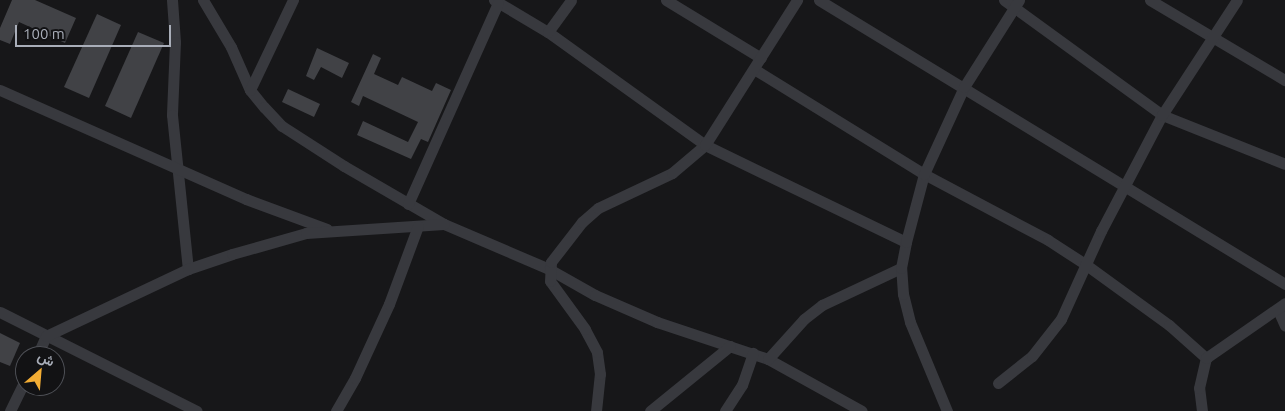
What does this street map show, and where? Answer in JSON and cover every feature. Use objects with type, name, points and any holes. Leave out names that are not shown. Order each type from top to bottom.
[{"type":"street","points":[[172,0],[175,42],[172,115],[188,269]]},
{"type":"street","points":[[203,0],[231,46],[250,90],[282,126],[408,204],[444,224],[549,269],[595,295],[639,314],[753,353],[862,411]]},
{"type":"street","points":[[250,90],[292,0]]},
{"type":"street","points":[[548,32],[571,0]]},
{"type":"street","points":[[666,0],[761,58]]},
{"type":"street","points":[[596,411],[600,374],[597,352],[585,329],[556,291],[549,269],[560,247],[598,208],[672,173],[705,145],[797,0]]},
{"type":"street","points":[[819,0],[1285,284]]},
{"type":"street","points":[[1004,0],[1017,4],[1162,115],[1285,164]]},
{"type":"street","points":[[1150,0],[1214,40],[1285,80]]},
{"type":"street","points":[[998,383],[1032,356],[1048,338],[1065,312],[1085,264],[1162,115],[1214,40],[1237,0]]},
{"type":"street","points":[[408,204],[496,1],[548,32],[705,145],[906,242]]},
{"type":"street","points":[[947,411],[910,322],[901,268],[924,174],[964,88],[1017,4]]},
{"type":"street","points":[[754,69],[924,174],[1048,240],[1085,264],[1169,325],[1206,358]]},
{"type":"street","points":[[0,90],[246,199],[331,230]]},
{"type":"street","points":[[41,346],[46,336],[188,269],[280,240],[331,230],[444,224]]},
{"type":"street","points":[[336,411],[355,378],[389,304],[418,226]]},
{"type":"street","points":[[768,360],[804,319],[822,305],[901,268]]},
{"type":"street","points":[[1202,411],[1199,388],[1206,358],[1281,307],[1285,326]]},
{"type":"street","points":[[0,312],[197,411]]},
{"type":"street","points":[[650,411],[730,346]]},
{"type":"street","points":[[725,411],[742,385],[753,353]]},
{"type":"street","points":[[10,411],[17,396]]},
{"type":"building","points":[[12,0],[35,0],[76,18],[65,43],[19,22],[10,44],[0,40],[0,28]]},
{"type":"building","points":[[97,14],[121,25],[89,98],[64,87]]},
{"type":"building","points":[[138,32],[164,43],[131,118],[105,106]]},
{"type":"building","points":[[317,48],[349,63],[342,78],[321,67],[314,80],[306,76]]},
{"type":"building","points":[[373,54],[381,58],[374,74],[398,85],[402,77],[432,91],[436,83],[451,90],[428,142],[421,139],[411,159],[357,135],[363,121],[408,142],[418,122],[363,96],[359,106],[351,102]]},
{"type":"building","points":[[288,89],[320,104],[314,117],[282,102]]},
{"type":"building","points":[[0,333],[20,343],[19,346],[15,346],[15,354],[10,366],[0,362]]}]
